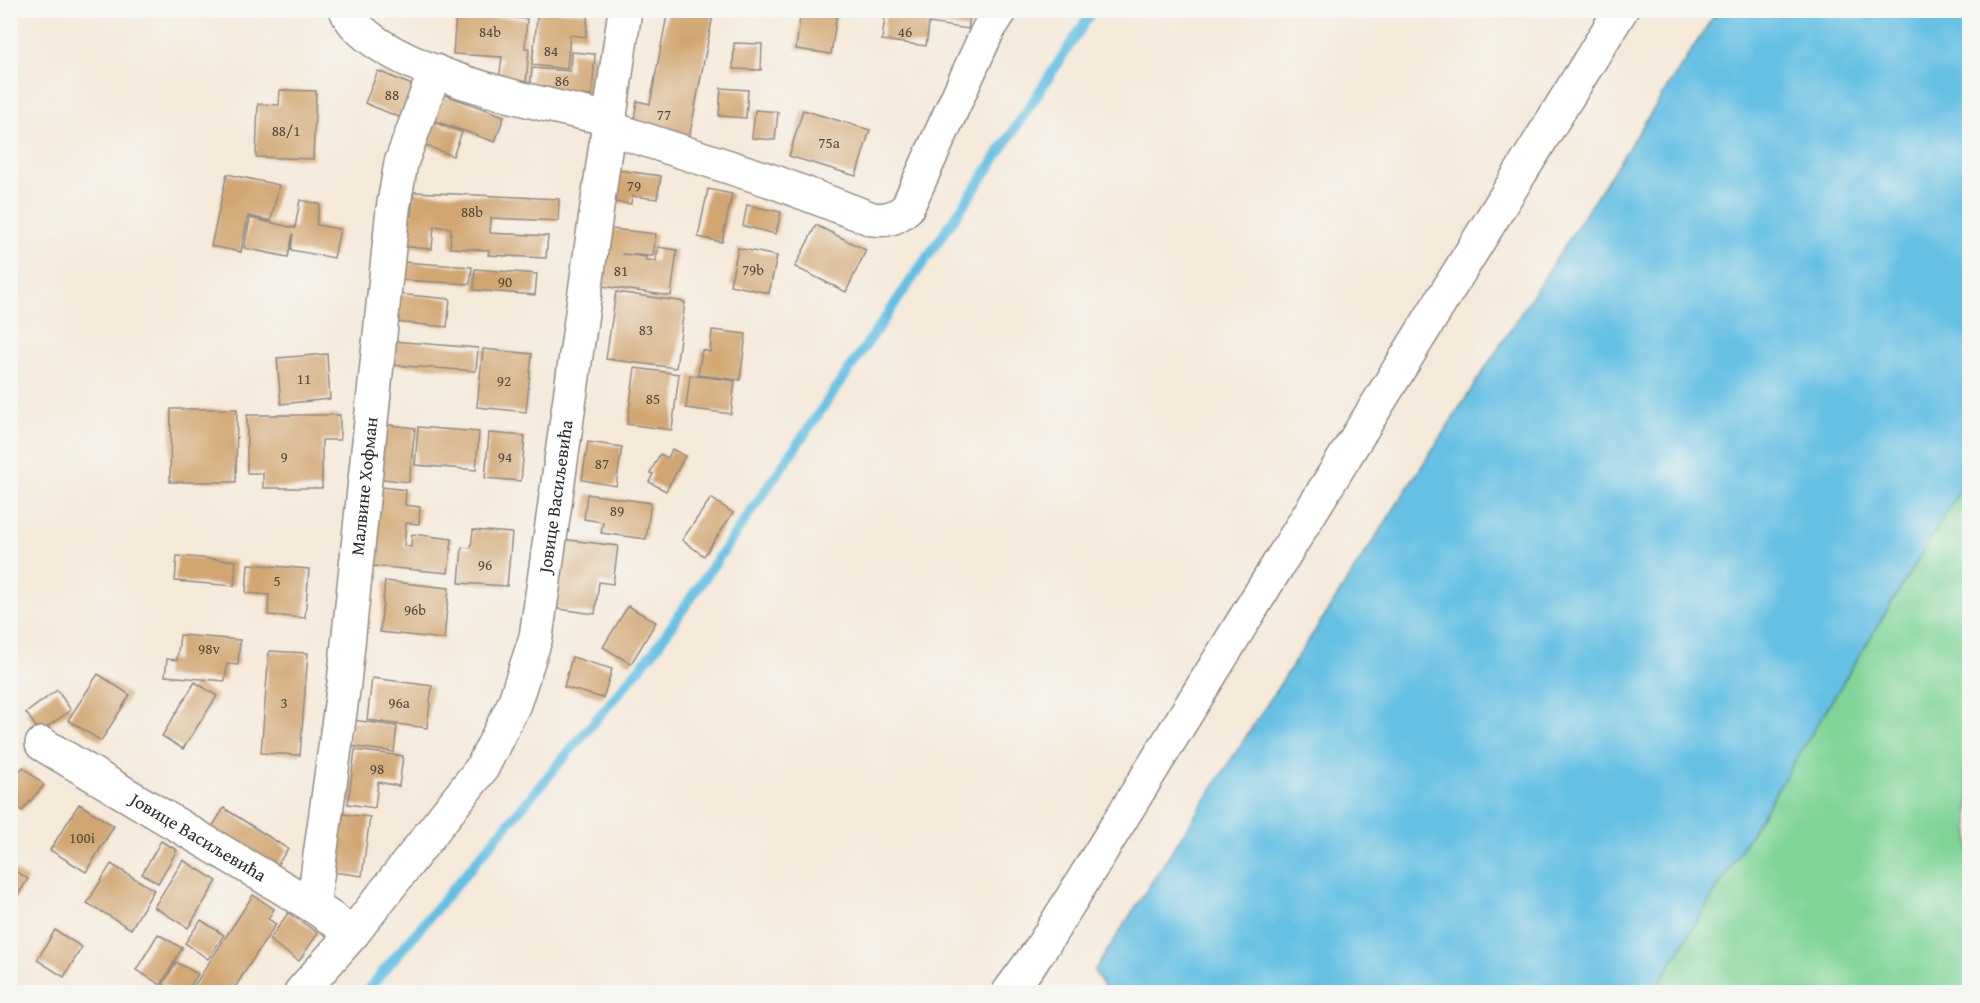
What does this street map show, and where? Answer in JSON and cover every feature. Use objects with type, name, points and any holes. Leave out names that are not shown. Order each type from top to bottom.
[{"type":"street","points":[[346,10],[363,33],[394,52],[435,71],[521,100],[610,124],[872,219],[884,221],[898,217],[907,208],[988,30],[1001,10]]},
{"type":"street","name":"Јовице Васиљевића","points":[[301,993],[353,933],[482,768],[514,704],[536,637],[625,10]]},
{"type":"street","points":[[1010,993],[1040,950],[1621,10]]},
{"type":"street","name":"Малвине Хофман","points":[[313,906],[344,683],[393,209],[401,163],[435,71]]},
{"type":"street","name":"Јовице Васиљевића","points":[[42,744],[313,906],[353,933]]},
{"type":"green space","points":[[1969,476],[1969,992],[1654,992]]},
{"type":"water","points":[[1717,11],[1969,11],[1969,476],[1654,992],[1108,992],[1094,971]]},
{"type":"building","points":[[538,10],[588,13],[586,37],[570,35],[567,69],[532,65]]},
{"type":"building","points":[[668,10],[714,10],[689,138],[633,127],[637,101],[650,104]]},
{"type":"building","points":[[801,10],[837,13],[831,54],[796,49]]},
{"type":"building","points":[[886,10],[971,10],[968,29],[929,23],[926,46],[882,40]]},
{"type":"building","points":[[456,14],[527,19],[525,48],[529,48],[526,85],[499,82],[502,57],[453,54]]},
{"type":"building","points":[[734,43],[762,44],[761,70],[733,69]]},
{"type":"building","points":[[571,52],[595,54],[592,96],[530,91],[532,68],[570,71]]},
{"type":"building","points":[[378,71],[419,88],[406,120],[365,103]]},
{"type":"building","points":[[721,88],[748,90],[746,118],[719,116]]},
{"type":"building","points":[[280,90],[316,91],[313,159],[256,157],[258,104],[279,105]]},
{"type":"building","points":[[437,92],[504,116],[495,142],[427,118]]},
{"type":"building","points":[[755,110],[778,112],[775,140],[752,138]]},
{"type":"building","points":[[803,110],[870,130],[856,176],[789,156]]},
{"type":"building","points":[[427,120],[462,132],[453,156],[419,143]]},
{"type":"building","points":[[611,169],[661,176],[657,199],[632,196],[631,204],[606,201]]},
{"type":"building","points":[[227,174],[279,185],[271,221],[248,216],[241,252],[211,246]]},
{"type":"building","points":[[708,189],[732,194],[722,242],[698,237]]},
{"type":"building","points":[[414,192],[559,199],[558,221],[491,218],[490,233],[548,236],[546,258],[488,255],[489,250],[450,248],[451,228],[434,226],[432,249],[398,246],[400,215],[411,216]]},
{"type":"building","points":[[300,200],[320,204],[316,225],[340,229],[334,258],[291,250],[293,234],[288,257],[244,248],[250,218],[295,228]]},
{"type":"building","points":[[747,205],[781,212],[776,234],[743,226]]},
{"type":"building","points":[[816,225],[866,250],[846,292],[795,267]]},
{"type":"building","points":[[602,228],[656,234],[653,256],[622,254],[646,257],[645,260],[656,261],[658,247],[677,250],[671,296],[595,285]]},
{"type":"building","points":[[738,248],[777,256],[769,293],[730,285]]},
{"type":"building","points":[[402,262],[472,267],[470,284],[401,280]]},
{"type":"building","points":[[475,269],[537,274],[535,295],[474,290]]},
{"type":"building","points":[[616,292],[685,302],[676,368],[606,359]]},
{"type":"building","points":[[397,294],[450,299],[447,327],[395,322]]},
{"type":"building","points":[[712,330],[746,334],[740,380],[698,375],[702,350],[710,352]]},
{"type":"building","points":[[392,341],[478,348],[476,371],[390,365]]},
{"type":"building","points":[[483,349],[532,354],[526,412],[477,407]]},
{"type":"building","points":[[327,354],[330,399],[281,404],[277,358]]},
{"type":"building","points":[[635,368],[679,374],[672,430],[627,424]]},
{"type":"building","points":[[690,375],[735,381],[731,414],[686,408]]},
{"type":"building","points":[[171,409],[237,409],[236,482],[170,482]]},
{"type":"building","points":[[247,415],[340,415],[340,440],[322,440],[322,488],[263,488],[263,473],[247,473]]},
{"type":"building","points":[[382,424],[415,428],[409,482],[376,478]]},
{"type":"building","points":[[418,427],[479,432],[476,470],[415,465]]},
{"type":"building","points":[[489,433],[525,436],[521,481],[485,478]]},
{"type":"building","points":[[588,442],[622,447],[616,486],[582,480]]},
{"type":"building","points":[[672,449],[685,456],[666,491],[649,482],[653,474],[650,473],[660,454],[668,458]]},
{"type":"building","points":[[381,487],[406,490],[405,505],[420,507],[419,524],[406,523],[404,546],[411,547],[412,534],[452,539],[448,573],[373,566]]},
{"type":"building","points":[[587,494],[651,503],[646,539],[601,533],[603,522],[584,519]]},
{"type":"building","points":[[711,498],[733,513],[704,556],[682,540]]},
{"type":"building","points":[[473,530],[512,533],[507,586],[459,583],[462,547],[471,548]]},
{"type":"building","points":[[561,539],[618,546],[613,584],[599,582],[595,614],[552,608]]},
{"type":"building","points":[[177,556],[236,561],[234,586],[175,581]]},
{"type":"building","points":[[248,564],[309,569],[305,618],[268,615],[269,595],[246,593]]},
{"type":"building","points":[[385,581],[449,588],[444,639],[380,632]]},
{"type":"building","points":[[628,606],[656,622],[631,664],[603,647]]},
{"type":"building","points":[[180,635],[240,640],[238,665],[227,664],[225,681],[165,676],[167,659],[177,660]]},
{"type":"building","points":[[269,651],[308,653],[300,755],[261,753]]},
{"type":"building","points":[[572,657],[612,669],[603,698],[564,687]]},
{"type":"building","points":[[98,674],[130,695],[101,741],[68,720]]},
{"type":"building","points":[[372,678],[432,686],[427,728],[367,720]]},
{"type":"building","points":[[195,682],[217,696],[183,749],[162,736]]},
{"type":"building","points":[[57,690],[71,710],[40,732],[26,713]]},
{"type":"building","points":[[352,720],[397,726],[394,752],[348,746]]},
{"type":"building","points":[[355,750],[403,756],[399,786],[378,782],[375,808],[348,804]]},
{"type":"building","points":[[23,767],[44,785],[22,811],[10,801],[10,782]]},
{"type":"building","points":[[79,804],[114,826],[86,872],[50,850]]},
{"type":"building","points":[[224,808],[288,849],[274,870],[210,830]]},
{"type":"building","points":[[333,813],[370,817],[362,876],[326,871]]},
{"type":"building","points":[[161,841],[177,850],[158,883],[142,874]]},
{"type":"building","points":[[183,860],[217,881],[188,928],[154,907]]},
{"type":"building","points":[[111,864],[154,890],[131,929],[87,903]]},
{"type":"building","points":[[12,869],[28,879],[14,901],[10,899]]},
{"type":"building","points":[[253,895],[274,909],[268,919],[276,924],[232,992],[190,992]]},
{"type":"building","points":[[288,913],[318,933],[299,961],[269,940]]},
{"type":"building","points":[[201,920],[224,935],[208,959],[185,943]]},
{"type":"building","points":[[55,930],[82,947],[64,977],[37,960]]},
{"type":"building","points":[[158,934],[182,948],[161,985],[136,970]]},
{"type":"building","points":[[176,962],[198,974],[187,992],[177,992],[163,984]]},
{"type":"waterway","points":[[366,992],[654,651],[987,171],[1093,10]]}]
